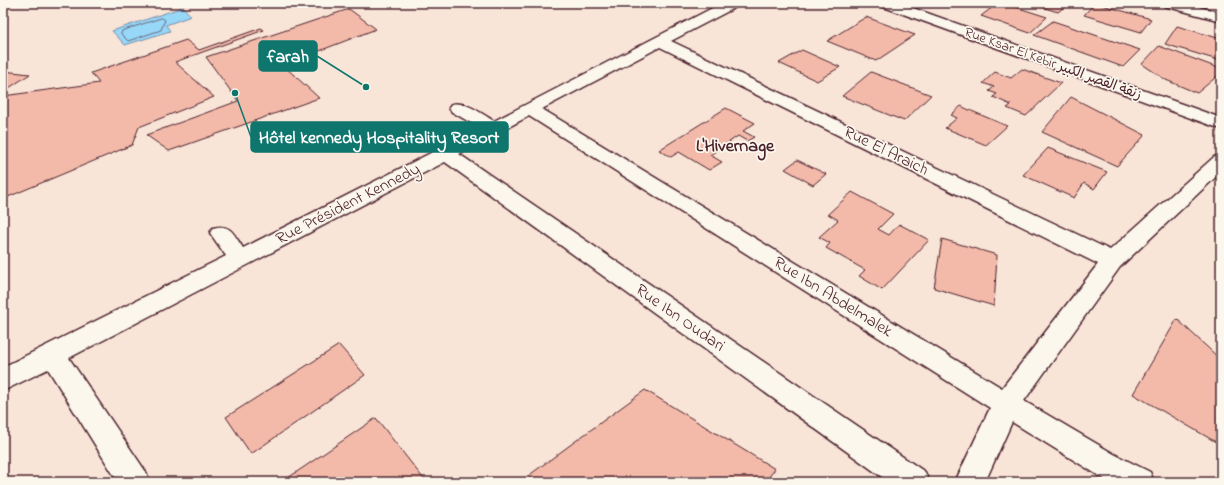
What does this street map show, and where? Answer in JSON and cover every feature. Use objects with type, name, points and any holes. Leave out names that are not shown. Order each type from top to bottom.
[{"type":"street","name":"Rue Président Kennedy","points":[[3,380],[446,154],[733,3]]},
{"type":"street","name":"Rue Ksar El Kebir زنقة القصر الكبير","points":[[886,3],[1221,124]]},
{"type":"street","points":[[1169,3],[1221,17]]},
{"type":"street","name":"Rue El Araich","points":[[659,41],[1112,261]]},
{"type":"street","points":[[458,108],[494,128]]},
{"type":"street","name":"Rue Ibn Abdelmalek","points":[[529,109],[1104,464],[1139,482]]},
{"type":"street","name":"Rue Ibn Oudari","points":[[446,154],[914,482]]},
{"type":"street","points":[[970,482],[1006,404],[1112,261],[1221,161]]},
{"type":"street","points":[[221,233],[240,260]]},
{"type":"street","points":[[53,355],[135,482]]},
{"type":"water","points":[[183,7],[191,16],[166,25],[170,31],[125,45],[112,31]]},
{"type":"building","points":[[998,3],[1003,3],[1047,17],[1030,33],[981,16]]},
{"type":"building","points":[[1028,3],[1069,3],[1058,12]]},
{"type":"building","points":[[1095,3],[1151,19],[1141,32],[1084,15]]},
{"type":"building","points":[[349,9],[376,29],[283,65],[319,98],[169,151],[146,135],[238,101],[206,57]]},
{"type":"building","points":[[866,17],[915,35],[876,61],[827,41]]},
{"type":"building","points":[[1053,21],[1140,50],[1123,67],[1034,35]]},
{"type":"building","points":[[1177,26],[1221,39],[1221,61],[1165,44]]},
{"type":"building","points":[[261,28],[264,30],[175,62],[214,97],[139,127],[132,145],[3,199],[3,96],[99,83],[91,73],[186,40],[199,50]]},
{"type":"building","points":[[1159,46],[1221,69],[1221,73],[1197,93],[1166,80],[1142,64]]},
{"type":"building","points":[[802,50],[840,67],[817,81],[779,63]]},
{"type":"building","points":[[1022,69],[1061,83],[1026,116],[1007,108],[1011,105],[993,97],[997,94],[989,91],[994,87],[983,83],[995,72],[1011,78]]},
{"type":"building","points":[[3,71],[30,74],[3,92]]},
{"type":"building","points":[[871,72],[931,95],[904,121],[842,96]]},
{"type":"building","points":[[1071,97],[1145,135],[1117,166],[1042,132]]},
{"type":"building","points":[[961,106],[1007,126],[986,145],[945,128],[957,118],[951,115]]},
{"type":"building","points":[[726,108],[755,123],[743,131],[754,137],[747,141],[738,136],[710,155],[722,162],[709,170],[679,152],[671,157],[659,150]]},
{"type":"building","points":[[1048,148],[1107,172],[1094,189],[1084,183],[1074,198],[1023,175]]},
{"type":"building","points":[[797,160],[826,174],[813,185],[785,169]]},
{"type":"building","points":[[852,192],[893,214],[878,229],[889,235],[899,224],[929,240],[882,290],[859,276],[865,270],[826,248],[830,243],[819,237],[838,220],[828,214]]},
{"type":"building","points":[[942,239],[997,255],[994,306],[934,288]]},
{"type":"building","points":[[1177,319],[1221,360],[1221,445],[1133,394]]},
{"type":"building","points":[[339,345],[365,375],[251,454],[226,417]]},
{"type":"building","points":[[645,390],[775,469],[765,482],[534,482],[528,476]]},
{"type":"building","points":[[376,418],[426,482],[282,482]]},
{"type":"place","name":"farah","points":[[366,87]]},
{"type":"place","name":"Hôtel kennedy Hospitality Resort","points":[[235,93]]},
{"type":"district","name":"L'Hivernage","points":[[735,147]]}]
